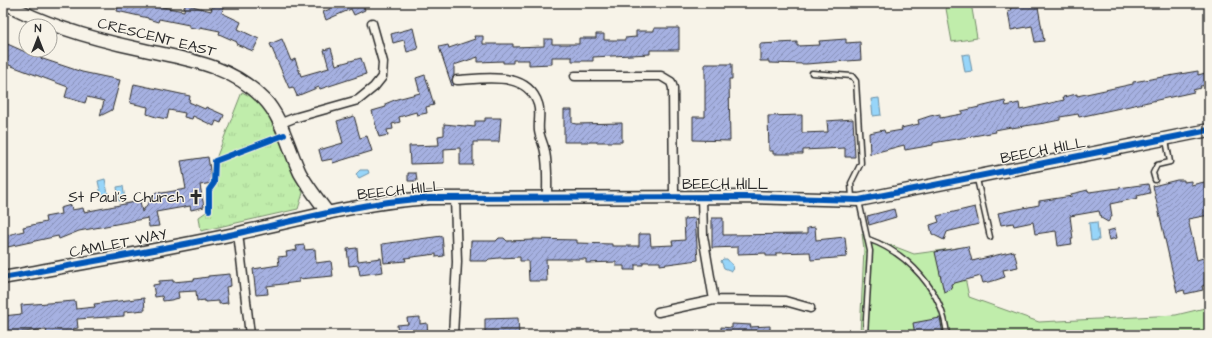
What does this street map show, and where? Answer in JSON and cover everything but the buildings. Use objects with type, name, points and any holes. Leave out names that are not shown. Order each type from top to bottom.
[{"type":"street","name":"CRESCENT EAST","points":[[5,3],[44,21],[92,37],[201,62],[246,83],[266,101],[280,124],[301,173],[328,213]]},
{"type":"street","points":[[280,124],[294,118],[358,100],[374,87],[382,77],[383,62],[372,24]]},
{"type":"street","points":[[575,76],[660,76],[671,82],[673,88],[674,197]]},
{"type":"street","points":[[457,80],[501,78],[514,80],[526,87],[534,97],[538,104],[539,132],[545,152],[547,197]]},
{"type":"street","name":"BEECH HILL","points":[[238,233],[328,213],[399,200],[547,197],[702,197],[856,200],[1209,130]]},
{"type":"street","points":[[702,197],[703,236],[714,300]]},
{"type":"street","points":[[453,335],[457,262],[455,198]]},
{"type":"street","points":[[238,233],[250,335]]},
{"type":"street","name":"CAMLET WAY","points":[[3,278],[238,233]]},
{"type":"street","points":[[658,312],[714,300],[785,301],[810,308]]},
{"type":"lane","points":[[812,73],[852,76],[856,81],[861,163],[851,183],[868,239],[870,251],[865,335]]},
{"type":"lane","points":[[1155,180],[1153,173],[1157,165],[1170,162],[1166,138]]},
{"type":"lane","points":[[976,176],[990,237]]},
{"type":"lane","points":[[868,239],[889,248],[914,266],[934,296],[942,314],[948,335]]},
{"type":"green space","points":[[945,3],[971,3],[977,38],[952,42]]},
{"type":"green space","points":[[242,92],[263,103],[303,193],[298,209],[201,231],[199,217],[209,210],[209,190],[214,183],[215,161]]},
{"type":"green space","points":[[862,234],[914,254],[959,248],[969,297],[1039,322],[1176,315],[1209,307],[1209,335],[860,335],[864,249]]},
{"type":"water","points":[[969,54],[972,71],[965,72],[962,55]]},
{"type":"water","points":[[879,98],[881,115],[873,116],[871,99]]},
{"type":"water","points":[[360,170],[368,170],[369,173],[359,178],[356,174]]},
{"type":"water","points":[[105,179],[108,194],[101,195],[98,181]]},
{"type":"water","points":[[123,186],[125,200],[119,201],[117,187]]},
{"type":"water","points":[[1097,222],[1099,240],[1091,241],[1089,223]]},
{"type":"water","points":[[723,259],[727,259],[733,266],[732,271],[724,268],[721,261]]},
{"type":"cycle path","points":[[3,278],[150,251],[357,207],[405,200],[429,198],[747,197],[859,200],[1209,130]]},
{"type":"cycle path","points":[[209,210],[209,190],[214,183],[215,161],[284,135]]},
{"type":"place","name":"St Paul's Church","points":[[196,197]]}]
